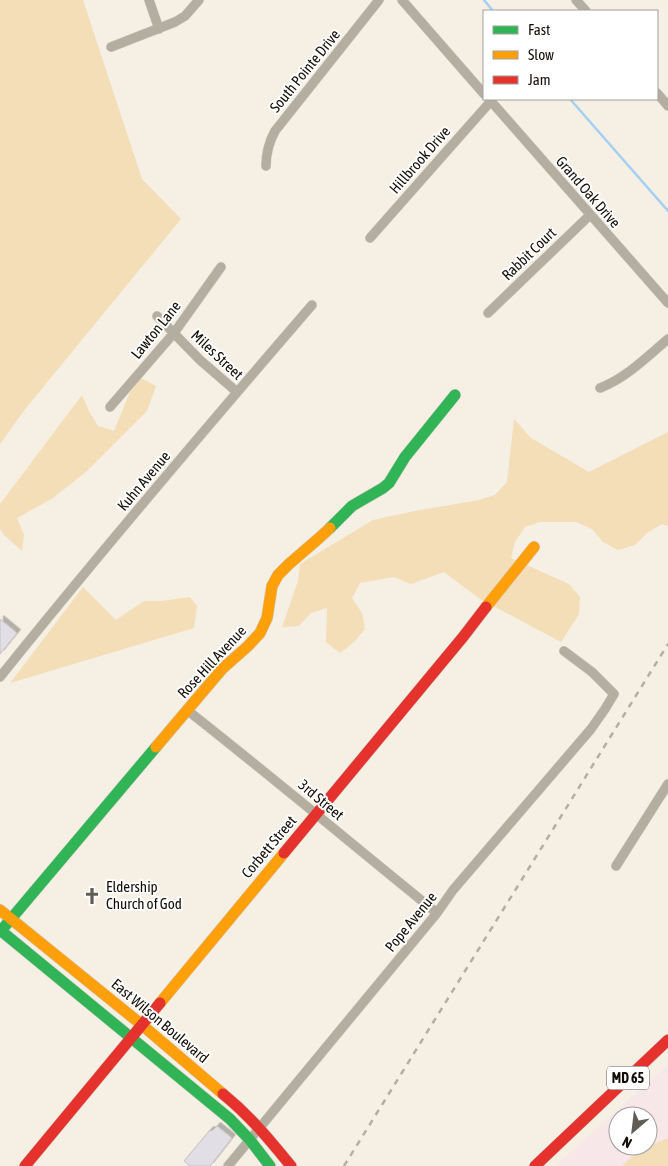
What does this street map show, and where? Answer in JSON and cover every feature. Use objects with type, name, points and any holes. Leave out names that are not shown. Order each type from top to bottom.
[{"type":"street","points":[[149,0],[160,29]]},
{"type":"street","points":[[111,47],[160,29],[185,16],[199,0]]},
{"type":"street","name":"South Pointe Drive","points":[[266,166],[266,155],[274,131],[379,0]]},
{"type":"street","points":[[402,0],[483,93]]},
{"type":"street","points":[[576,0],[585,10]]},
{"type":"street","points":[[658,94],[668,106]]},
{"type":"street","name":"Grand Oak Drive","points":[[490,100],[668,304]]},
{"type":"street","name":"Hillbrook Drive","points":[[370,238],[490,100]]},
{"type":"street","name":"Rabbit Court","points":[[488,313],[590,215]]},
{"type":"street","name":"Lawton Lane","points":[[110,407],[174,333],[221,267]]},
{"type":"street","name":"Kuhn Avenue","points":[[0,677],[60,602],[312,305]]},
{"type":"street","name":"Miles Street","points":[[157,316],[200,360],[237,392]]},
{"type":"street","points":[[600,388],[623,377],[668,339]]},
{"type":"street","name":"Rose Hill Avenue","points":[[0,931],[222,669],[256,637],[267,619],[269,592],[276,577],[352,506],[387,485],[403,460],[455,395]]},
{"type":"street","name":"Corbett Street","points":[[25,1166],[463,637],[534,546]]},
{"type":"street","name":"Pope Avenue","points":[[228,1166],[453,890],[591,729],[605,709],[614,694],[592,672],[564,651]]},
{"type":"street","name":"3rd Street","points":[[187,710],[437,912]]},
{"type":"street","points":[[616,866],[668,784]]},
{"type":"street","name":"East Wilson Boulevard","points":[[0,910],[142,1025],[239,1107],[260,1128],[291,1166]]},
{"type":"street","name":"East Wilson Boulevard","points":[[0,931],[230,1120],[250,1140],[270,1166]]},
{"type":"street","name":"MD 65","points":[[535,1166],[668,1040]]},
{"type":"shaded area","points":[[0,0],[83,0],[142,179],[181,219],[26,408],[0,444]]},
{"type":"shaded area","points":[[141,378],[156,386],[147,411],[87,471],[53,498],[17,518],[24,535],[22,551],[0,529],[0,504],[82,395],[98,426],[114,431],[130,392]]},
{"type":"shaded area","points":[[514,419],[531,438],[589,472],[668,432],[668,526],[662,524],[647,533],[635,545],[618,550],[603,542],[592,529],[576,522],[540,522],[525,527],[515,542],[511,558],[569,584],[580,597],[579,614],[561,642],[480,599],[444,572],[411,584],[394,577],[360,583],[352,598],[362,613],[365,629],[354,642],[340,653],[326,642],[327,608],[311,613],[299,626],[282,627],[298,581],[300,564],[373,520],[479,500],[495,495],[507,482]]},
{"type":"shaded area","points":[[83,587],[116,620],[144,601],[162,601],[190,597],[197,606],[194,628],[10,683]]},
{"type":"shaded area","points":[[668,1065],[668,1166],[555,1166],[608,1119],[608,1156],[658,1156],[658,1106],[622,1106]]},
{"type":"shaded area","points":[[668,1138],[668,1166],[622,1166],[634,1156],[658,1156],[658,1142]]},
{"type":"building","points":[[0,619],[17,633],[0,654]]},
{"type":"building","points":[[217,1126],[232,1138],[210,1166],[190,1166],[184,1161],[210,1130],[212,1131]]},
{"type":"waterway","points":[[484,0],[492,10]]},
{"type":"waterway","points":[[571,100],[668,211]]},
{"type":"railway","points":[[344,1166],[668,644]]},
{"type":"traffic: fast","points":[[330,528],[352,506],[389,483],[405,457],[455,395]]},
{"type":"traffic: fast","points":[[0,932],[156,747]]},
{"type":"traffic: fast","points":[[0,930],[230,1119],[250,1140],[270,1166]]},
{"type":"traffic: slow","points":[[156,747],[222,669],[260,633],[267,618],[272,586],[278,575],[330,528]]},
{"type":"traffic: slow","points":[[486,607],[534,547]]},
{"type":"traffic: slow","points":[[160,1003],[284,853]]},
{"type":"traffic: slow","points":[[0,910],[142,1025],[223,1094]]},
{"type":"traffic: jam","points":[[284,853],[486,607]]},
{"type":"traffic: jam","points":[[25,1166],[160,1003]]},
{"type":"traffic: jam","points":[[535,1166],[668,1040]]},
{"type":"traffic: jam","points":[[223,1094],[251,1119],[291,1166]]},
{"type":"place","name":"Eldership Church of God","points":[[92,896]]}]
